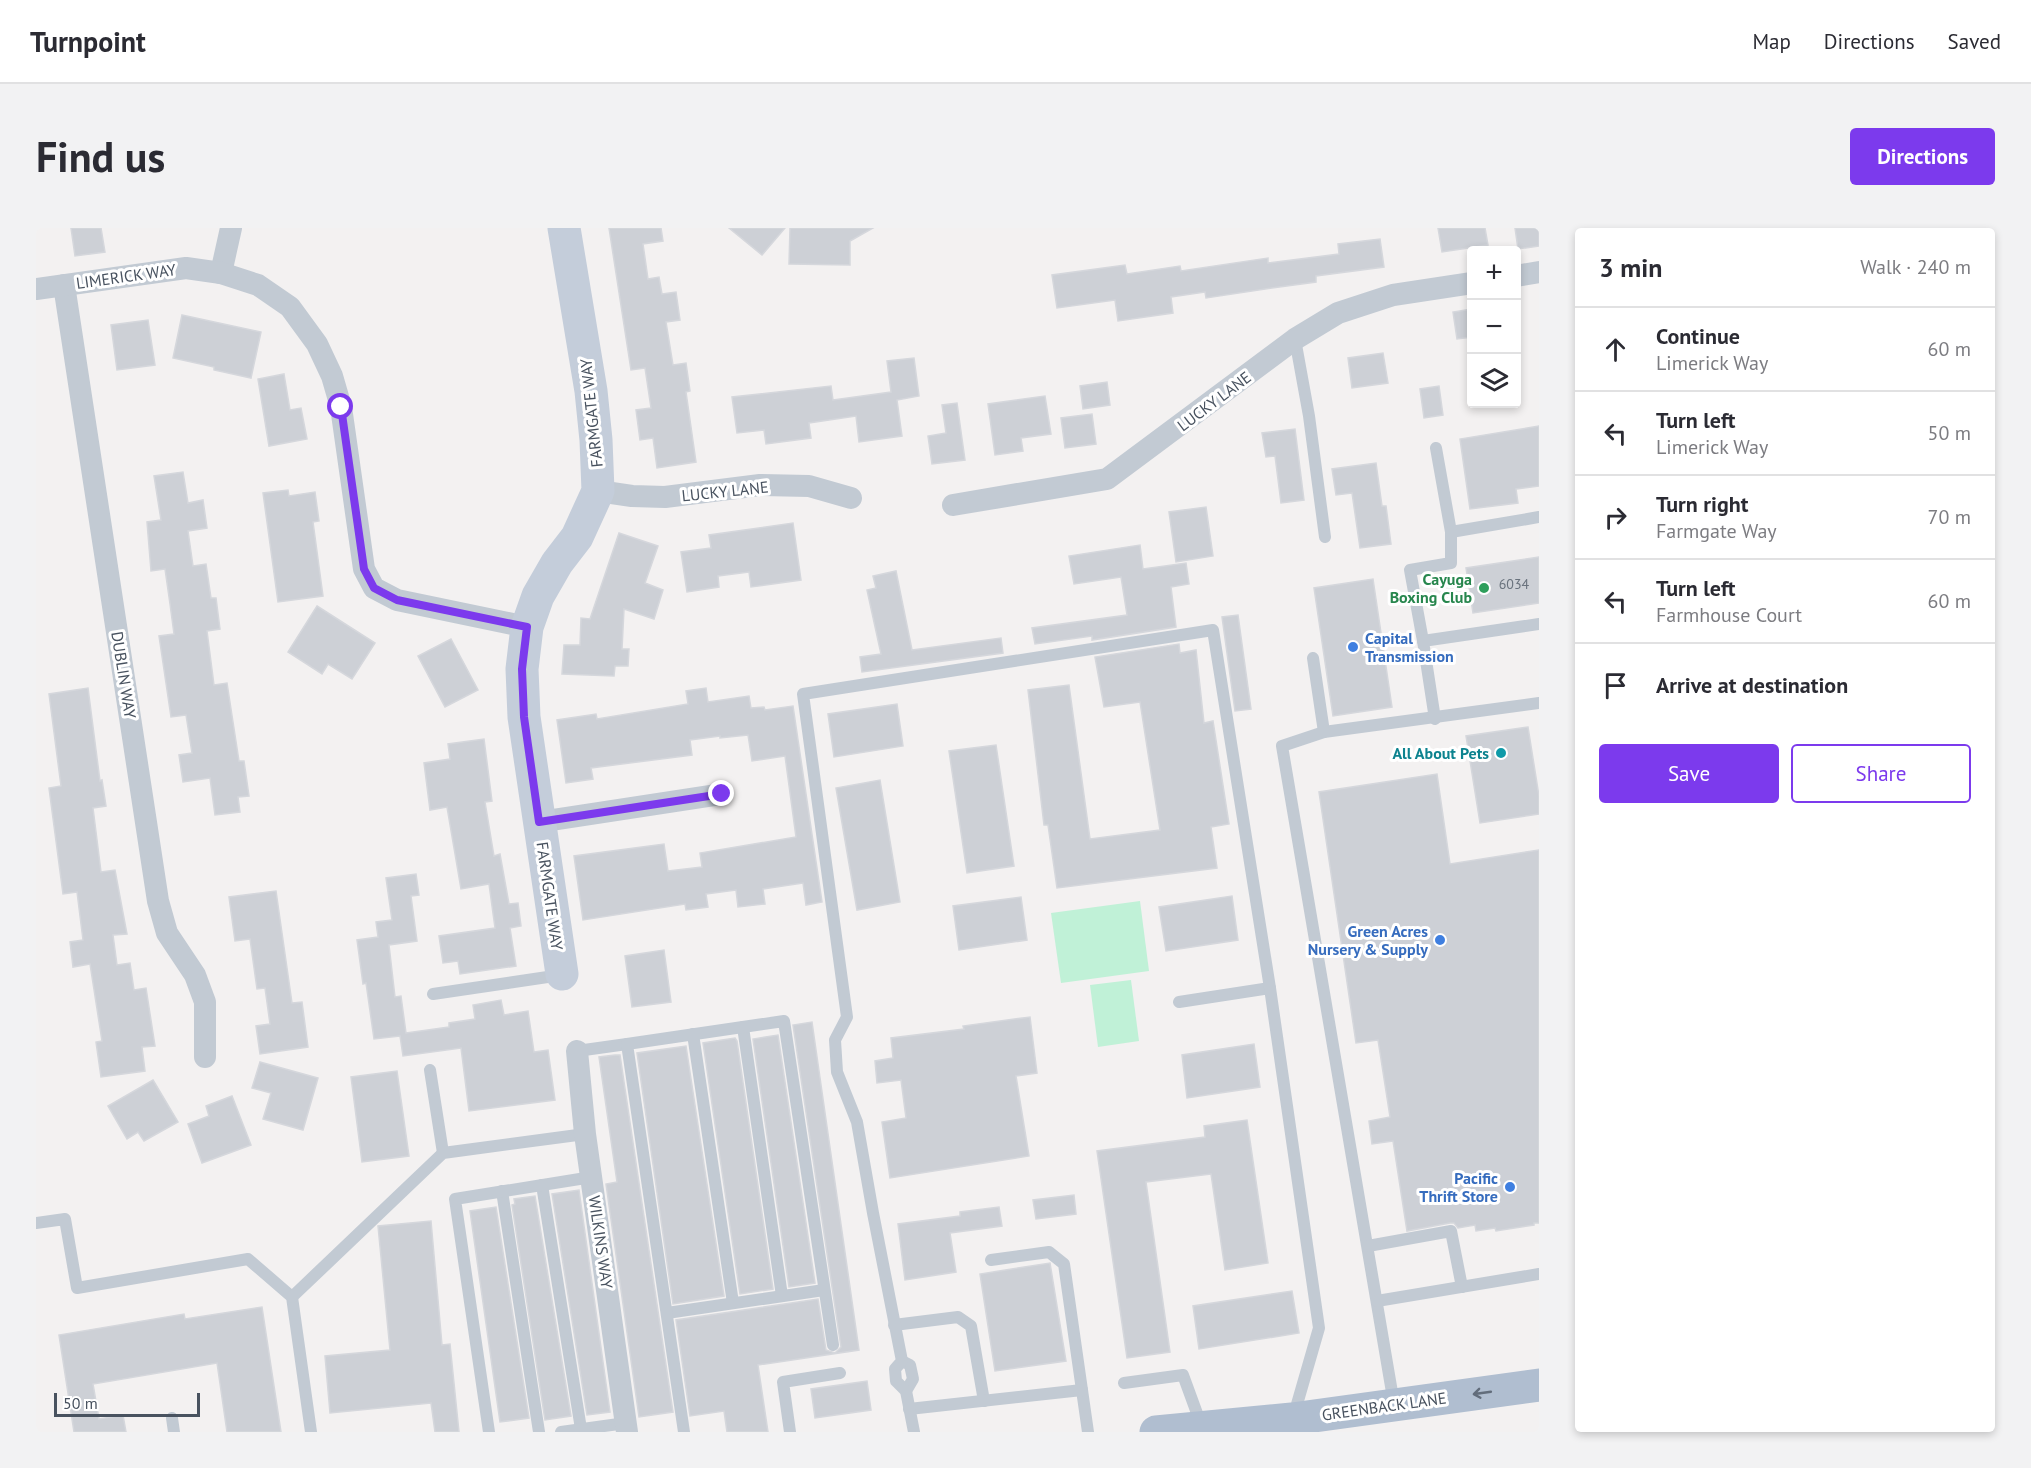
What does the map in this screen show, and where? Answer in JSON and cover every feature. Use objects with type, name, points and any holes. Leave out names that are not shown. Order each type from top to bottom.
[{"type":"main road","name":"GREENBACK LANE","points":[[1156,1432],[1202,1428],[1286,1426],[1382,1407],[1539,1385]]},
{"type":"main road","points":[[1326,1432],[1382,1407]]},
{"type":"street","points":[[221,273],[231,228]]},
{"type":"street","name":"FARMGATE WAY","points":[[562,974],[524,717],[522,669],[527,627],[538,596],[557,563],[577,537],[598,491],[591,391],[564,228]]},
{"type":"street","name":"LIMERICK WAY","points":[[36,289],[186,268],[221,273],[258,285],[290,307],[317,344],[332,376],[341,407],[364,569],[374,588],[397,600],[527,627]]},
{"type":"street","points":[[1521,275],[1539,272]]},
{"type":"street","name":"LUCKY LANE","points":[[952,505],[1107,479],[1159,443],[1295,339],[1338,313],[1393,295],[1467,284]]},
{"type":"street","name":"DUBLIN WAY","points":[[64,285],[158,901],[167,933],[195,975],[205,1002],[206,1057]]},
{"type":"street","name":"LUCKY LANE","points":[[598,491],[633,496],[665,497],[760,485],[809,486],[851,498]]},
{"type":"street","points":[[539,822],[722,794]]},
{"type":"street","name":"WILKINS WAY","points":[[577,1051],[585,1134],[626,1428]]},
{"type":"lane","points":[[1295,339],[1309,416],[1325,537]]},
{"type":"lane","points":[[1435,718],[1424,641],[1410,570],[1451,563],[1451,532],[1436,448]]},
{"type":"lane","points":[[1451,532],[1539,517]]},
{"type":"lane","points":[[1424,641],[1539,624]]},
{"type":"lane","points":[[914,1432],[906,1391],[896,1381],[895,1369],[902,1361],[857,1122],[837,1071],[835,1040],[847,1017],[836,950],[803,694],[1213,630],[1270,988],[1319,1328],[1286,1426]]},
{"type":"lane","points":[[1313,658],[1324,732]]},
{"type":"lane","points":[[1382,1407],[1377,1301],[1282,746],[1324,732],[1539,703]]},
{"type":"lane","points":[[433,994],[562,974]]},
{"type":"lane","points":[[1179,1002],[1270,988]]},
{"type":"lane","points":[[577,1051],[784,1021],[833,1345]]},
{"type":"lane","points":[[742,1027],[782,1296]]},
{"type":"lane","points":[[693,1034],[733,1304]]},
{"type":"lane","points":[[627,1044],[684,1432]]},
{"type":"lane","points":[[430,1070],[442,1153]]},
{"type":"lane","points":[[292,1297],[442,1153],[585,1134]]},
{"type":"lane","points":[[489,1432],[455,1199],[592,1177]]},
{"type":"lane","points":[[542,1185],[581,1429]]},
{"type":"lane","points":[[502,1191],[539,1432]]},
{"type":"lane","points":[[36,1223],[65,1219],[77,1288],[248,1259],[292,1297],[311,1432]]},
{"type":"lane","points":[[1368,1246],[1451,1231],[1462,1287]]},
{"type":"lane","points":[[991,1260],[1049,1252],[1064,1264],[1088,1432]]},
{"type":"lane","points":[[1377,1301],[1539,1274]]},
{"type":"lane","points":[[667,1313],[824,1290]]},
{"type":"lane","points":[[894,1325],[958,1317],[971,1326],[984,1401]]},
{"type":"lane","points":[[790,1432],[783,1382],[840,1373]]},
{"type":"lane","points":[[1125,1383],[1183,1375],[1202,1428]]},
{"type":"lane","points":[[909,1409],[1082,1390]]},
{"type":"lane","points":[[172,1418],[174,1432]]},
{"type":"lane","points":[[561,1432],[626,1428]]},
{"type":"green space","points":[[1140,901],[1149,971],[1061,983],[1051,913]]},
{"type":"green space","points":[[1131,980],[1139,1041],[1098,1047],[1090,985]]},
{"type":"building","points":[[71,228],[101,228],[105,252],[75,256]]},
{"type":"building","points":[[609,228],[661,228],[663,241],[643,244],[648,279],[659,277],[662,294],[676,292],[680,320],[666,322],[673,365],[686,363],[690,391],[686,392],[696,462],[657,468],[653,438],[640,440],[636,410],[651,408],[645,368],[631,370]]},
{"type":"building","points":[[729,228],[785,228],[762,255]]},
{"type":"building","points":[[790,228],[873,228],[850,241],[850,265],[789,264]]},
{"type":"building","points":[[1438,228],[1485,228],[1488,245],[1467,246],[1467,248],[1442,252]]},
{"type":"building","points":[[1515,228],[1539,228],[1539,246],[1521,249],[1521,246],[1518,246]]},
{"type":"building","points":[[1380,239],[1384,267],[1316,276],[1316,282],[1206,298],[1205,292],[1171,297],[1173,313],[1118,321],[1115,300],[1057,308],[1052,275],[1125,265],[1127,274],[1180,266],[1181,271],[1268,258],[1268,263],[1339,254],[1338,244]]},
{"type":"building","points":[[1467,310],[1467,338],[1457,339],[1453,312]]},
{"type":"building","points":[[182,315],[261,332],[251,378],[173,358]]},
{"type":"building","points":[[148,320],[155,365],[117,370],[111,325]]},
{"type":"building","points":[[1383,353],[1388,383],[1352,388],[1348,358]]},
{"type":"building","points":[[914,358],[919,396],[897,400],[902,436],[859,442],[856,416],[809,423],[811,438],[766,444],[764,430],[737,433],[732,397],[831,386],[833,400],[891,392],[887,361]]},
{"type":"building","points":[[284,374],[290,410],[301,408],[307,439],[269,446],[258,379]]},
{"type":"building","points":[[1107,382],[1110,405],[1083,409],[1080,386]]},
{"type":"building","points":[[1439,386],[1443,415],[1424,418],[1420,389]]},
{"type":"building","points":[[1045,396],[1051,434],[1021,438],[1023,451],[995,455],[988,404]]},
{"type":"building","points":[[957,403],[965,460],[932,464],[928,436],[946,433],[942,405]]},
{"type":"building","points":[[1092,414],[1096,444],[1065,448],[1061,418]]},
{"type":"building","points":[[1539,426],[1539,486],[1516,489],[1518,503],[1470,509],[1460,439]]},
{"type":"building","points":[[1295,429],[1304,500],[1281,503],[1275,456],[1266,457],[1262,433]]},
{"type":"building","points":[[1376,463],[1382,506],[1386,506],[1391,544],[1360,548],[1352,493],[1336,495],[1332,469]]},
{"type":"building","points":[[183,472],[188,503],[203,500],[207,528],[188,531],[193,566],[206,564],[211,598],[216,598],[220,629],[207,631],[214,685],[227,683],[239,761],[244,761],[249,796],[238,797],[240,812],[215,815],[210,778],[183,782],[179,755],[192,753],[186,715],[171,717],[159,636],[174,634],[165,569],[151,571],[147,522],[161,520],[154,476]]},
{"type":"building","points":[[288,490],[289,496],[315,492],[319,521],[313,522],[323,596],[278,602],[263,493]]},
{"type":"building","points":[[1206,507],[1213,556],[1176,562],[1169,512]]},
{"type":"building","points":[[793,523],[801,580],[751,587],[749,572],[718,576],[719,587],[687,592],[681,552],[711,548],[709,535]]},
{"type":"building","points":[[619,533],[658,546],[645,583],[663,590],[654,619],[624,609],[622,649],[629,649],[628,666],[615,666],[614,676],[562,674],[564,645],[580,645],[581,618],[590,619]]},
{"type":"building","points":[[1140,545],[1143,569],[1186,563],[1189,584],[1171,587],[1176,627],[1092,640],[1092,636],[1035,644],[1032,628],[1127,615],[1121,577],[1074,584],[1069,556]]},
{"type":"building","points":[[1539,557],[1539,603],[1473,613],[1466,568]]},
{"type":"building","points":[[896,571],[912,650],[1001,638],[1003,653],[862,672],[860,657],[881,654],[867,590],[876,588],[873,576]]},
{"type":"building","name":"Capital Transmission","points":[[1373,579],[1392,707],[1333,716],[1314,588]]},
{"type":"building","points":[[317,606],[375,643],[352,679],[328,664],[322,674],[288,652]]},
{"type":"building","points":[[1238,615],[1251,709],[1235,711],[1222,617]]},
{"type":"building","points":[[451,639],[478,690],[445,707],[418,656]]},
{"type":"building","points":[[1179,644],[1180,653],[1196,650],[1204,723],[1213,721],[1229,824],[1211,827],[1217,868],[1057,888],[1048,825],[1044,825],[1028,690],[1069,685],[1090,839],[1160,830],[1140,702],[1104,707],[1095,657]]},
{"type":"building","points":[[88,688],[100,781],[102,780],[106,806],[93,808],[101,872],[115,870],[127,934],[113,935],[117,965],[130,963],[134,990],[146,988],[155,1046],[142,1047],[145,1071],[101,1077],[96,1042],[102,1041],[90,964],[73,967],[70,942],[83,940],[77,892],[63,894],[49,788],[61,786],[49,694]]},
{"type":"building","points":[[706,688],[708,702],[749,696],[751,708],[764,707],[765,710],[793,706],[822,902],[806,905],[803,883],[763,889],[765,904],[738,907],[736,890],[706,894],[708,907],[686,910],[685,904],[583,920],[574,856],[664,844],[668,871],[702,867],[700,853],[796,837],[785,756],[752,761],[748,735],[690,740],[692,755],[591,768],[593,779],[566,783],[557,720],[596,714],[597,719],[688,704],[686,691]]},
{"type":"building","points":[[897,704],[903,746],[834,757],[828,714]]},
{"type":"building","points":[[1528,727],[1539,796],[1539,814],[1480,823],[1466,736]]},
{"type":"building","points":[[484,739],[492,801],[485,802],[494,856],[500,854],[509,904],[518,903],[521,926],[510,928],[516,966],[460,974],[458,961],[443,963],[439,936],[495,928],[489,884],[461,889],[447,807],[430,810],[424,763],[450,759],[448,744]]},
{"type":"building","points":[[996,745],[1014,866],[967,873],[949,751]]},
{"type":"building","points":[[1437,774],[1450,864],[1539,850],[1539,1223],[1534,1223],[1534,1225],[1496,1231],[1495,1228],[1476,1231],[1475,1225],[1458,1228],[1454,1223],[1450,1223],[1407,1231],[1393,1141],[1372,1144],[1369,1121],[1390,1117],[1378,1040],[1356,1043],[1319,792]]},
{"type":"building","points":[[880,780],[900,902],[857,910],[836,788]]},
{"type":"building","points":[[416,874],[419,895],[411,896],[417,941],[389,945],[395,997],[401,996],[406,1033],[449,1027],[449,1023],[475,1019],[473,1005],[501,1000],[504,1015],[528,1011],[534,1052],[548,1050],[555,1100],[469,1111],[461,1048],[403,1056],[400,1036],[374,1039],[357,940],[378,937],[376,922],[392,920],[386,878]]},
{"type":"building","points":[[276,891],[292,1003],[302,1002],[308,1047],[260,1054],[256,1026],[270,1024],[265,988],[257,989],[250,939],[235,941],[229,897]]},
{"type":"building","points":[[1232,896],[1238,940],[1166,951],[1159,907]]},
{"type":"building","points":[[1021,897],[1027,940],[959,950],[953,906]]},
{"type":"building","points":[[664,950],[671,1002],[632,1007],[625,956]]},
{"type":"building","points":[[1030,1017],[1037,1073],[1016,1076],[1029,1156],[890,1178],[882,1122],[906,1118],[901,1080],[877,1083],[875,1061],[893,1058],[891,1038],[964,1029],[963,1026]]},
{"type":"building","points":[[812,1022],[859,1350],[758,1365],[768,1432],[727,1432],[724,1411],[690,1416],[676,1320],[818,1299],[826,1350],[835,1353],[841,1347],[793,1025]]},
{"type":"building","points":[[778,1035],[815,1283],[789,1287],[753,1039]]},
{"type":"building","points":[[735,1038],[773,1289],[740,1294],[703,1043]]},
{"type":"building","points":[[1254,1044],[1260,1087],[1187,1098],[1182,1055]]},
{"type":"building","points":[[686,1046],[724,1296],[673,1304],[637,1053]]},
{"type":"building","points":[[620,1055],[673,1412],[639,1417],[606,1184],[617,1182],[599,1057]]},
{"type":"building","points":[[260,1062],[318,1078],[303,1130],[263,1119],[271,1093],[252,1088]]},
{"type":"building","points":[[397,1071],[409,1156],[362,1162],[351,1077]]},
{"type":"building","points":[[153,1080],[178,1122],[144,1141],[138,1132],[127,1139],[108,1106]]},
{"type":"building","points":[[232,1096],[251,1145],[202,1163],[188,1124],[209,1116],[206,1106]]},
{"type":"building","points":[[1247,1120],[1268,1263],[1225,1270],[1211,1174],[1146,1182],[1170,1352],[1127,1358],[1097,1151],[1205,1137],[1204,1126]]},
{"type":"building","points":[[579,1190],[610,1412],[587,1415],[552,1194]]},
{"type":"building","points":[[1074,1195],[1076,1214],[1036,1219],[1033,1200]]},
{"type":"building","points":[[535,1196],[571,1416],[545,1420],[512,1205],[515,1204],[514,1199]]},
{"type":"building","points":[[496,1207],[529,1418],[500,1422],[470,1211]]},
{"type":"building","points":[[999,1207],[1002,1226],[950,1233],[956,1272],[905,1280],[898,1224],[960,1216],[960,1212]]},
{"type":"building","points":[[431,1221],[442,1345],[450,1344],[459,1432],[435,1432],[431,1403],[330,1413],[325,1356],[390,1350],[378,1226]]},
{"type":"building","points":[[1050,1263],[1066,1361],[995,1371],[980,1274]]},
{"type":"building","points":[[1292,1291],[1299,1333],[1199,1349],[1193,1306]]},
{"type":"building","points":[[262,1307],[281,1432],[227,1432],[217,1363],[93,1384],[99,1419],[123,1415],[126,1432],[74,1432],[59,1335],[184,1314],[185,1319]]},
{"type":"building","points":[[867,1381],[871,1410],[815,1418],[811,1389]]},
{"type":"place","name":"Cayuga Boxing Club","points":[[1484,588]]},
{"type":"place","name":"Capital Transmission","points":[[1353,647]]},
{"type":"place","name":"All About Pets","points":[[1501,753]]},
{"type":"place","name":"Green Acres Nursery & Supply","points":[[1440,940]]},
{"type":"place","name":"Pacific Thrift Store","points":[[1510,1187]]},
{"type":"route","points":[[341,407],[364,569],[374,588],[397,600],[527,627],[522,669],[524,717],[539,822],[722,794]]}]
